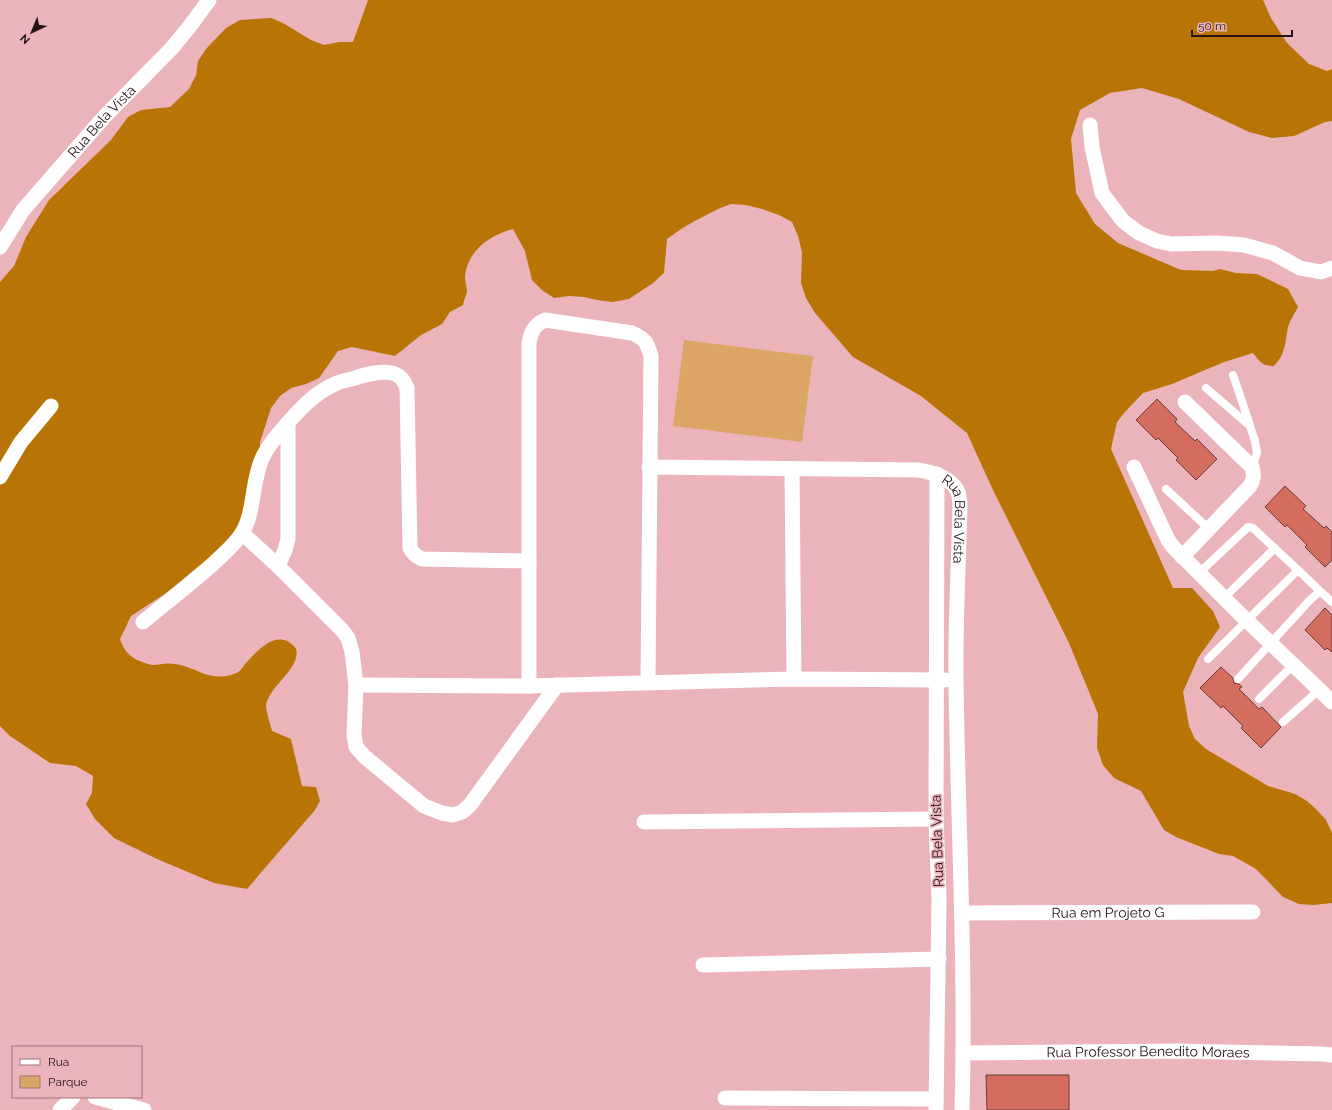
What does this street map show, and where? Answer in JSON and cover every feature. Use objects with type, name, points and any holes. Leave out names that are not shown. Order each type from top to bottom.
[{"type":"street","name":"Rua Bela Vista","points":[[0,247],[23,210],[105,116],[172,48],[209,0]]},
{"type":"street","points":[[1090,125],[1092,147],[1102,193],[1123,221],[1139,233],[1157,241],[1171,244],[1217,243],[1244,245],[1273,254],[1300,268],[1321,272],[1332,268]]},
{"type":"street","points":[[529,686],[529,344],[531,333],[539,322],[545,320],[632,333],[648,344],[650,356],[648,682]]},
{"type":"street","points":[[143,622],[202,574],[229,549],[242,533],[249,517],[257,472],[262,458],[273,441],[305,404],[337,383],[374,373],[389,372],[398,375],[404,380],[407,388],[410,548],[416,557],[422,559],[529,561]]},
{"type":"street","points":[[1182,557],[1250,486],[1254,475],[1252,467],[1185,402]]},
{"type":"street","points":[[0,477],[21,442],[51,406]]},
{"type":"street","points":[[278,566],[288,539],[288,423]]},
{"type":"street","points":[[649,467],[918,470],[937,474]]},
{"type":"street","points":[[1134,467],[1168,540],[1182,557],[1332,702]]},
{"type":"street","points":[[792,469],[794,679]]},
{"type":"street","name":"Rua Bela Vista","points":[[936,1105],[939,959],[935,680],[937,474]]},
{"type":"street","name":"Rua Bela Vista","points":[[937,474],[952,483],[957,491],[960,502],[956,681],[962,905],[964,1053],[962,1110]]},
{"type":"street","points":[[242,533],[278,566],[342,630],[348,638],[352,652],[356,685],[354,735],[356,747],[365,757],[424,806],[442,813],[453,815],[462,812],[470,805],[557,685]]},
{"type":"street","points":[[356,685],[529,686],[794,679],[956,681]]},
{"type":"street","points":[[644,822],[936,820]]},
{"type":"street","name":"Rua em Projeto G","points":[[939,899],[962,905],[1253,912]]},
{"type":"street","points":[[703,965],[939,959]]},
{"type":"street","name":"Rua Professor Benedito Moraes","points":[[964,1053],[1177,1052],[1332,1055]]},
{"type":"street","points":[[60,1110],[72,1098]]},
{"type":"street","points":[[99,1098],[144,1110]]},
{"type":"street","points":[[725,1098],[936,1105]]},
{"type":"lane","points":[[1233,375],[1255,441],[1257,454],[1252,467]]},
{"type":"lane","points":[[1206,388],[1250,426]]},
{"type":"lane","points":[[1166,489],[1209,529]]},
{"type":"lane","points":[[1199,573],[1248,527],[1253,528],[1332,602]]},
{"type":"lane","points":[[1224,598],[1275,548]]},
{"type":"lane","points":[[1208,659],[1298,570]]},
{"type":"lane","points":[[1238,679],[1320,591]]},
{"type":"lane","points":[[1259,699],[1293,664]]},
{"type":"lane","points":[[1283,722],[1319,690]]},
{"type":"green space","points":[[684,340],[813,356],[802,442],[673,426]]},
{"type":"shaded area","points":[[368,0],[1263,0],[1271,18],[1287,43],[1309,64],[1327,71],[1332,69],[1332,121],[1325,122],[1294,136],[1272,138],[1249,132],[1179,99],[1142,88],[1110,93],[1080,110],[1071,139],[1076,193],[1095,224],[1118,243],[1181,270],[1213,271],[1220,269],[1236,273],[1257,274],[1288,289],[1298,307],[1288,327],[1281,357],[1274,366],[1262,363],[1253,353],[1224,362],[1172,384],[1143,393],[1117,422],[1111,449],[1173,588],[1192,588],[1213,611],[1220,627],[1198,658],[1183,692],[1189,726],[1195,739],[1206,749],[1268,786],[1295,794],[1307,801],[1326,820],[1332,833],[1332,903],[1313,905],[1299,904],[1283,897],[1256,869],[1233,856],[1219,854],[1176,837],[1164,830],[1141,791],[1114,778],[1103,765],[1097,748],[1098,714],[1069,643],[993,490],[967,433],[921,396],[853,357],[815,313],[806,298],[801,283],[802,252],[798,236],[792,222],[779,215],[762,209],[746,205],[731,204],[693,222],[667,239],[664,273],[653,283],[629,299],[613,302],[584,297],[569,296],[554,298],[542,290],[532,280],[525,251],[513,229],[496,235],[481,246],[470,259],[465,277],[467,292],[463,305],[450,312],[442,324],[421,335],[395,356],[352,347],[338,351],[319,378],[306,384],[291,388],[280,396],[271,408],[260,442],[260,459],[253,504],[235,532],[211,561],[189,578],[131,616],[120,639],[126,651],[132,657],[140,661],[153,665],[179,665],[208,675],[220,677],[238,672],[255,654],[270,642],[281,639],[287,641],[295,647],[296,656],[294,663],[272,693],[268,700],[266,710],[272,731],[291,739],[302,786],[316,787],[320,801],[315,810],[247,889],[214,883],[157,859],[114,838],[95,819],[86,804],[92,793],[93,776],[76,766],[50,763],[10,736],[0,726],[0,282],[14,266],[26,237],[49,200],[111,140],[128,117],[141,110],[170,107],[189,89],[196,75],[198,61],[206,49],[226,28],[240,20],[271,18],[283,23],[311,40],[324,45],[339,42],[353,42]]},
{"type":"building","points":[[1157,399],[1177,419],[1175,422],[1195,441],[1197,439],[1217,459],[1196,480],[1176,460],[1178,458],[1158,438],[1156,440],[1136,420]]},
{"type":"building","points":[[1285,486],[1306,506],[1303,509],[1324,528],[1326,526],[1332,532],[1332,560],[1325,567],[1305,547],[1307,545],[1287,525],[1285,527],[1265,507]]},
{"type":"building","points":[[1325,608],[1332,615],[1332,652],[1327,648],[1325,650],[1305,630]]},
{"type":"building","points":[[1221,667],[1233,678],[1234,683],[1239,684],[1242,687],[1239,689],[1259,709],[1262,707],[1281,727],[1261,748],[1241,728],[1243,726],[1223,706],[1221,708],[1200,688]]},
{"type":"building","points":[[986,1075],[1069,1075],[1069,1110],[987,1110]]}]
